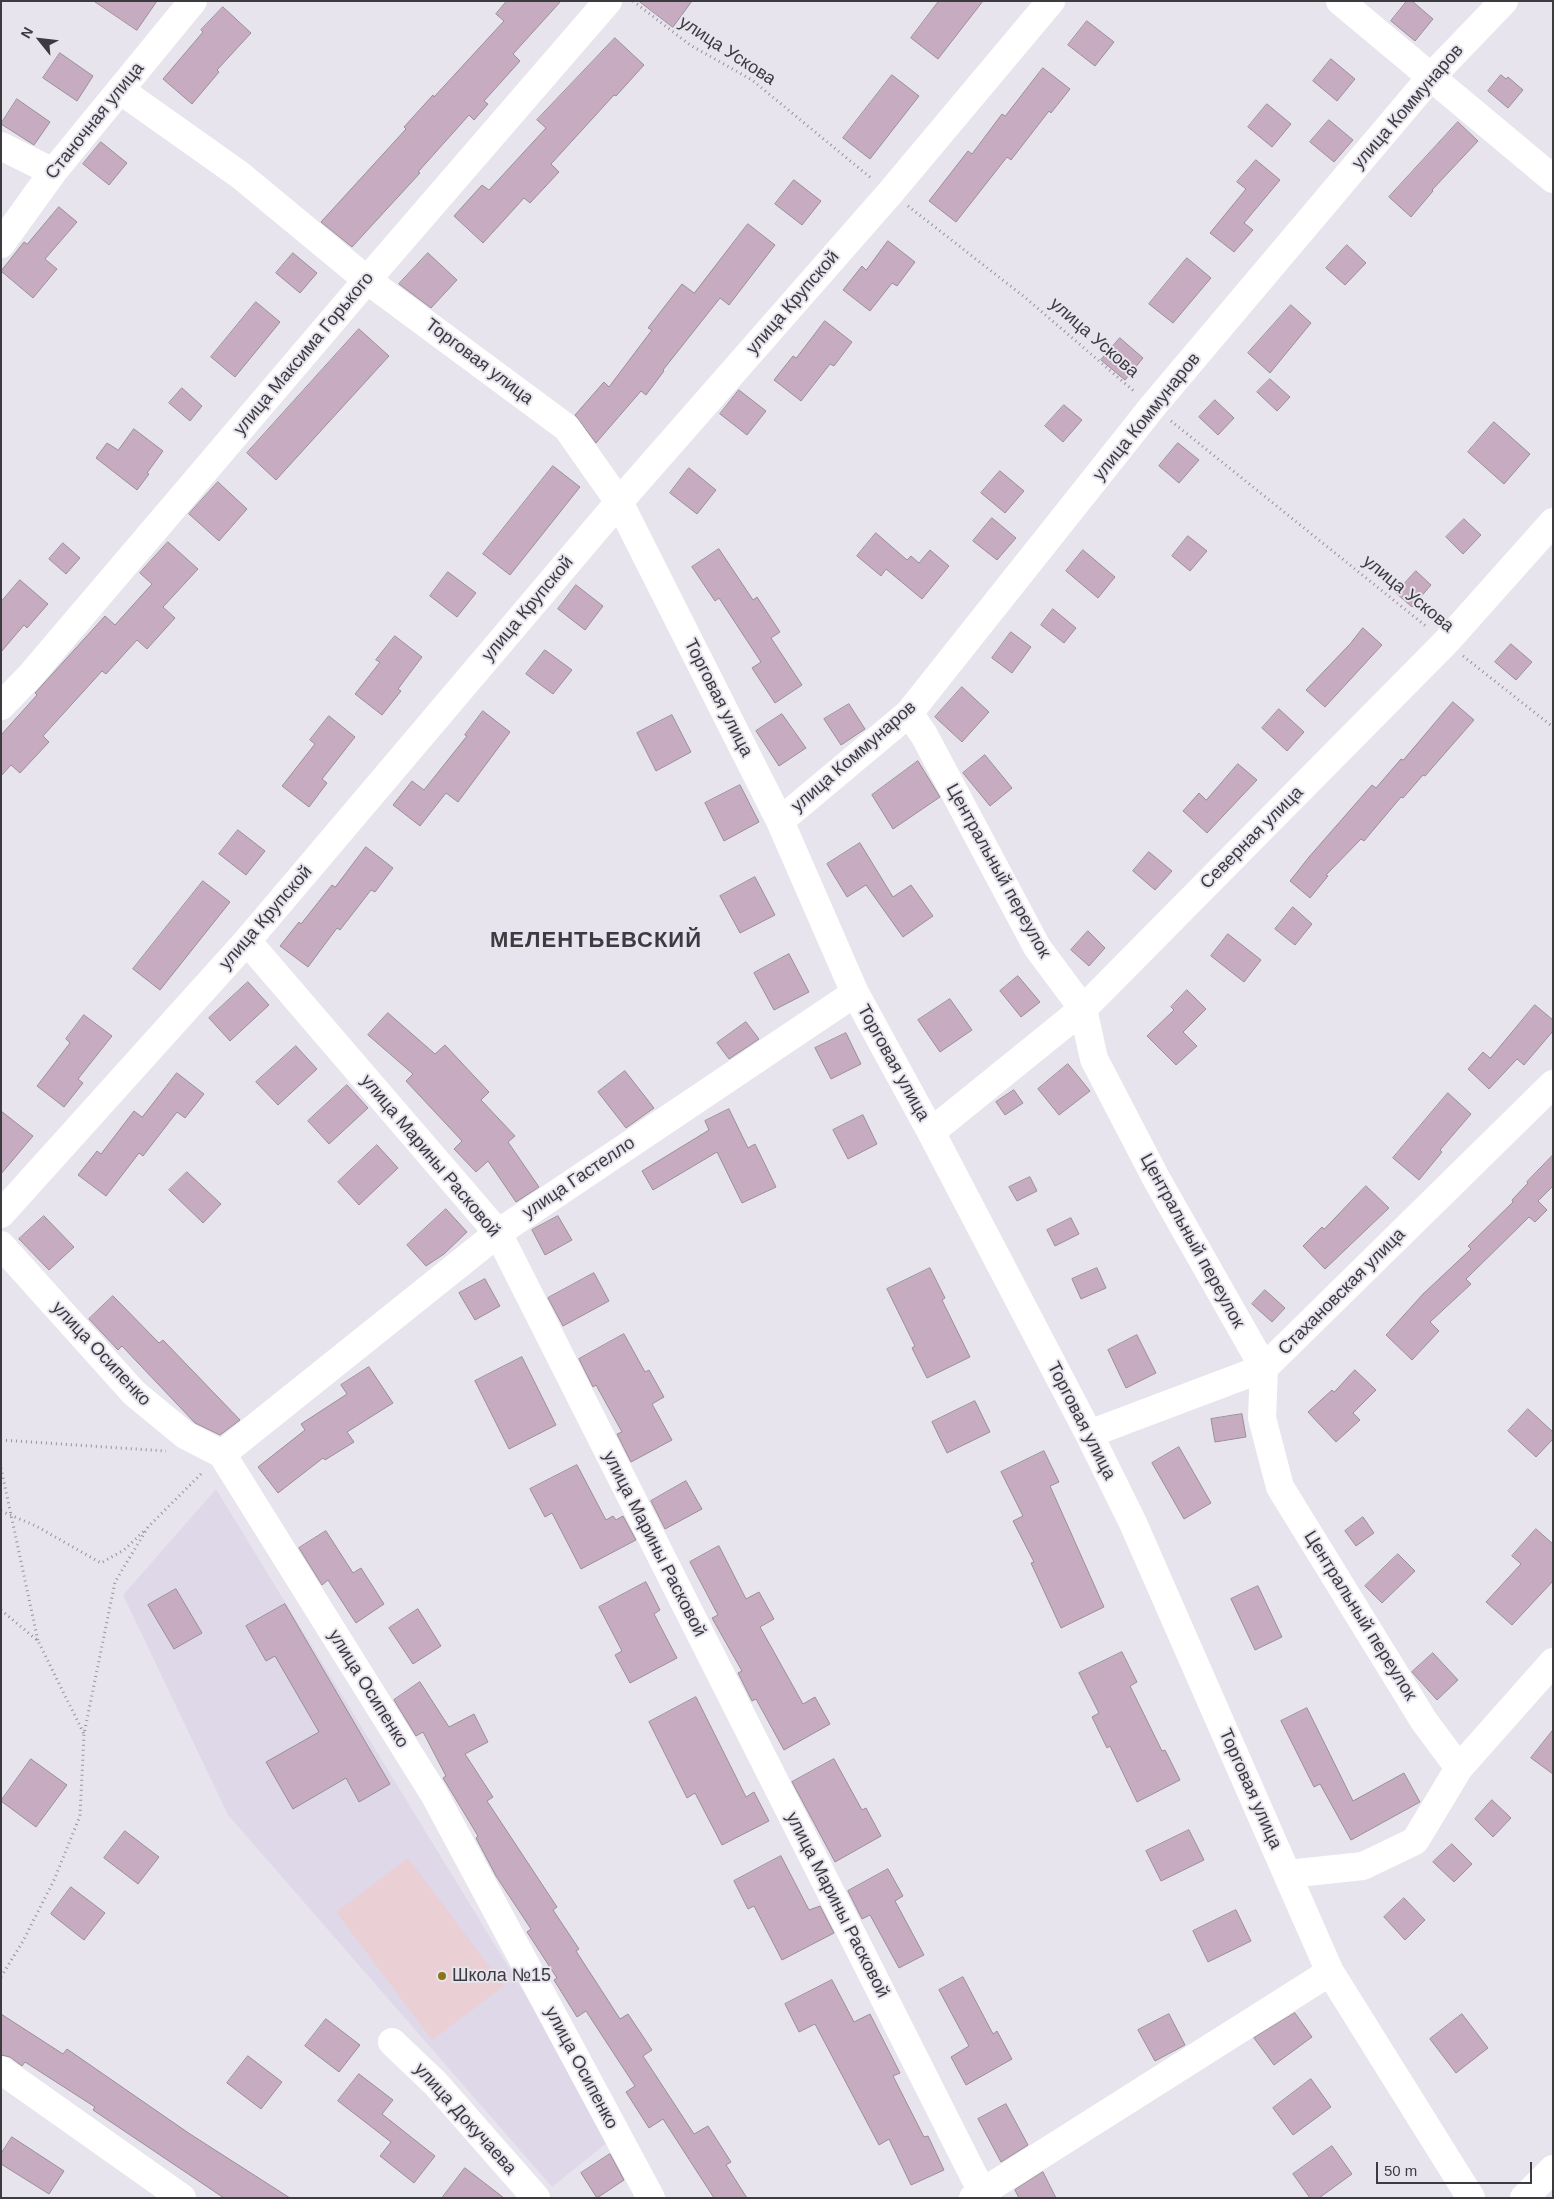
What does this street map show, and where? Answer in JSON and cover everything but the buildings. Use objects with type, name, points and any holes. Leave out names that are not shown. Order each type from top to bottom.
[{"type":"street","name":"Станочная улица","points":[[1,244],[54,172],[193,1]]},
{"type":"street","name":"улица Максима Горького","points":[[1,706],[30,676],[367,280],[608,1]]},
{"type":"street","name":"улица Крупской","points":[[1,1214],[247,942],[619,502],[890,192],[1050,1]]},
{"type":"street","points":[[1340,1],[1553,179]]},
{"type":"street","name":"улица Коммунаров","points":[[780,821],[909,713],[1153,406],[1430,78],[1504,1]]},
{"type":"street","name":"Торговая улица","points":[[120,90],[240,175],[367,280],[567,428],[619,502],[780,821],[855,993],[931,1132],[1089,1434],[1133,1523],[1330,1972],[1471,2198]]},
{"type":"street","points":[[1,146],[54,172]]},
{"type":"street","name":"Северная улица","points":[[931,1132],[1082,1009],[1446,642],[1553,522]]},
{"type":"street","name":"Центральный переулок","points":[[909,713],[938,760],[1037,947],[1082,1009],[1094,1059],[1157,1180],[1264,1368],[1262,1418],[1280,1487],[1424,1720],[1459,1768]]},
{"type":"street","name":"улица Марины Расковой","points":[[247,942],[498,1233],[980,2196]]},
{"type":"street","name":"улица Гастелло","points":[[222,1454],[498,1233],[855,993]]},
{"type":"street","name":"Стахановская улица","points":[[1089,1434],[1264,1368],[1553,1084]]},
{"type":"street","name":"улица Осипенко","points":[[1,1245],[134,1393],[185,1435],[222,1454],[434,1794],[651,2198]]},
{"type":"street","points":[[1288,1874],[1363,1866],[1415,1841],[1459,1768],[1553,1662]]},
{"type":"street","points":[[980,2196],[1330,1972]]},
{"type":"street","name":"улица Докучаева","points":[[392,2042],[436,2084],[536,2198]]},
{"type":"street","points":[[1,2070],[182,2198]]},
{"type":"street","points":[[1524,2198],[1550,2178]]},
{"type":"path","name":"улица Ускова","points":[[633,1],[690,45],[752,80],[890,192],[1028,299],[1153,406],[1553,727]]},
{"type":"path","points":[[1,1440],[174,1451]]},
{"type":"path","points":[[1,1511],[36,1526],[102,1563],[124,1550],[183,1490],[222,1454]]},
{"type":"path","points":[[1,1468],[38,1641],[84,1734]]},
{"type":"path","points":[[1,1978],[54,1880],[80,1816],[84,1734],[115,1582],[148,1527]]},
{"type":"path","points":[[1,1610],[38,1641]]},
{"type":"shaded area","name":"Школа №15","points":[[216,1489],[613,2138],[552,2187],[228,1815],[123,1595]]},
{"type":"shaded area","points":[[408,1858],[504,1986],[432,2040],[336,1912]]},
{"type":"place","name":"Школа №15","points":[[442,1976]]},
{"type":"district","name":"МЕЛЕНТЬЕВСКИЙ","points":[[596,941]]}]
